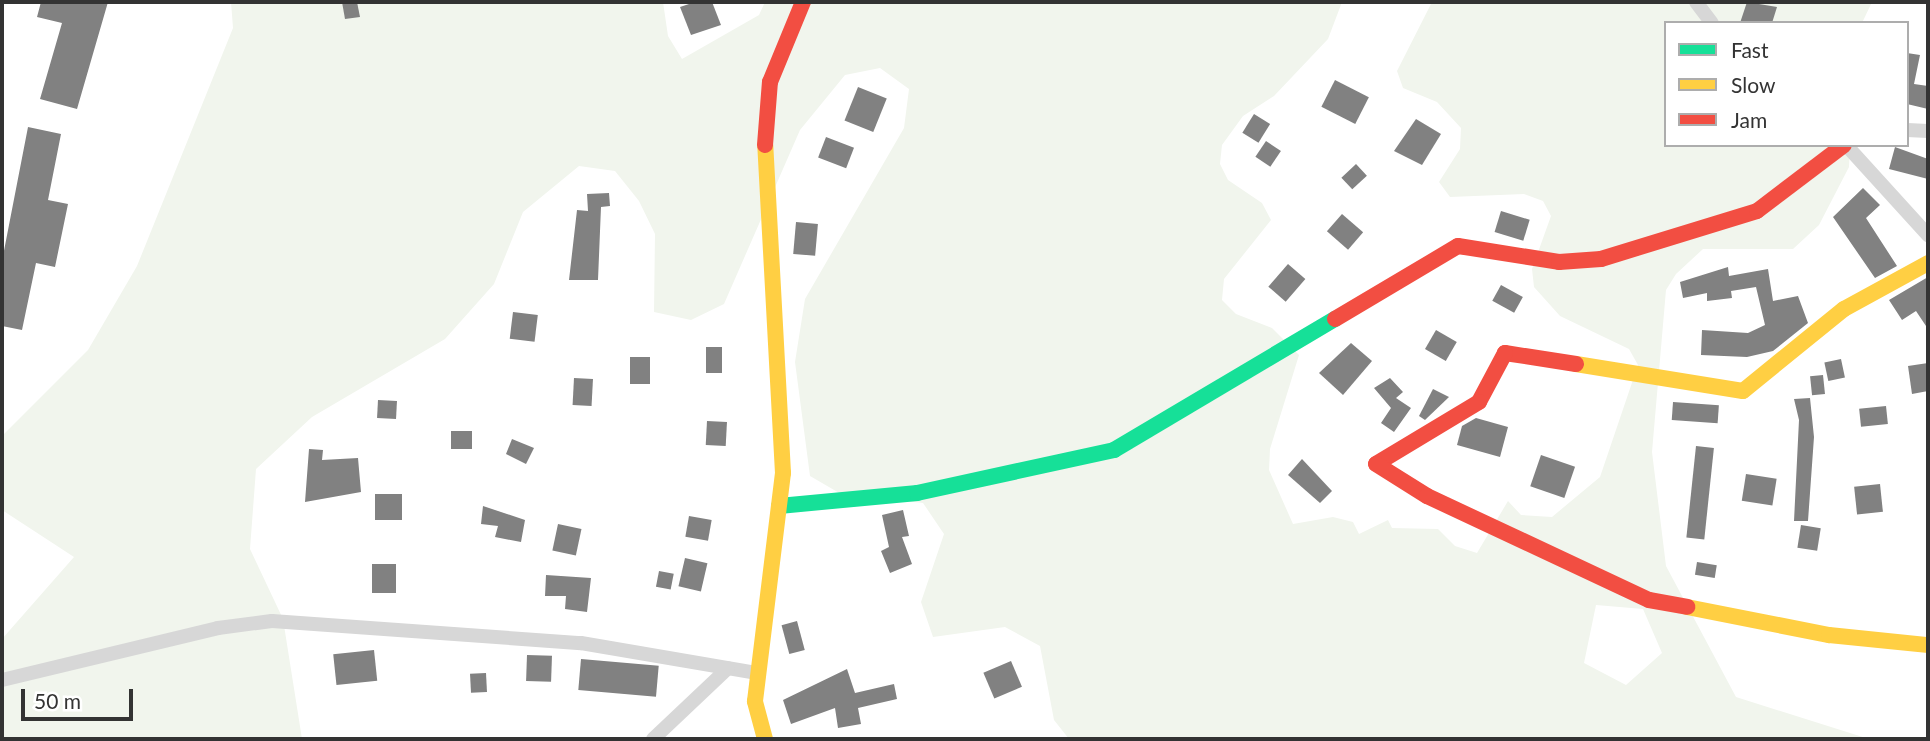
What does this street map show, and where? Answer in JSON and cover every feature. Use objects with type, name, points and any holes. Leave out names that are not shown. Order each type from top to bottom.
[{"type":"street","points":[[765,739],[755,701],[783,461],[765,149],[770,82],[803,2]]},
{"type":"street","points":[[1696,2],[1710,21]]},
{"type":"street","points":[[1909,130],[1928,131]]},
{"type":"street","points":[[779,506],[916,493],[1114,450],[1458,246],[1559,262],[1601,259],[1757,211],[1842,147]]},
{"type":"street","points":[[1847,147],[1928,235]]},
{"type":"street","points":[[1928,263],[1844,309],[1743,391],[1505,354],[1479,402],[1376,464],[1427,496],[1649,600],[1829,635],[1928,645]]},
{"type":"street","points":[[2,680],[218,628],[272,621],[581,643],[757,673]]},
{"type":"street","points":[[653,739],[729,668]]},
{"type":"shaded area","points":[[231,2],[663,2],[668,36],[682,59],[759,15],[765,2],[1342,2],[1328,39],[1274,96],[1243,116],[1222,145],[1220,164],[1228,180],[1262,203],[1271,220],[1224,279],[1222,300],[1236,314],[1272,328],[1299,355],[1270,449],[1269,470],[1293,524],[1333,517],[1353,522],[1359,534],[1388,520],[1392,528],[1438,529],[1455,546],[1477,553],[1508,501],[1521,515],[1552,517],[1600,477],[1638,365],[1629,349],[1560,316],[1534,287],[1532,269],[1551,216],[1543,201],[1524,194],[1450,197],[1439,182],[1460,149],[1461,128],[1437,102],[1403,88],[1397,71],[1432,2],[1872,2],[1863,21],[1664,21],[1664,147],[1850,147],[1849,167],[1819,225],[1793,249],[1703,249],[1676,274],[1666,290],[1652,452],[1666,566],[1736,697],[1869,739],[1069,739],[1054,720],[1040,646],[1005,627],[933,637],[921,602],[944,534],[923,503],[841,494],[810,476],[795,362],[805,299],[904,128],[909,89],[880,68],[845,75],[800,130],[724,304],[691,320],[654,312],[655,234],[639,201],[615,171],[579,166],[523,212],[494,284],[445,339],[312,417],[256,469],[250,549],[283,619],[302,739],[2,739],[2,639],[74,557],[2,510],[2,436],[88,350],[137,266],[233,28]],"holes":[[[1596,605],[1643,609],[1662,653],[1626,685],[1584,663]]]},
{"type":"building","points":[[41,2],[108,2],[77,109],[40,99],[62,23],[37,17]]},
{"type":"building","points":[[342,2],[357,2],[360,17],[345,19]]},
{"type":"building","points":[[695,2],[712,2],[721,25],[691,35],[680,7]]},
{"type":"building","points":[[1747,2],[1777,7],[1773,21],[1741,21]]},
{"type":"building","points":[[1909,53],[1920,55],[1914,84],[1928,86],[1928,109],[1909,104]]},
{"type":"building","points":[[1335,80],[1369,97],[1355,124],[1321,107]]},
{"type":"building","points":[[858,87],[887,99],[873,132],[845,120]]},
{"type":"building","points":[[1254,114],[1270,124],[1258,143],[1242,133]]},
{"type":"building","points":[[1416,119],[1441,134],[1422,165],[1394,151]]},
{"type":"building","points":[[28,127],[61,134],[48,200],[68,204],[55,267],[36,263],[22,330],[2,326],[2,261]]},
{"type":"building","points":[[826,137],[854,148],[846,168],[818,158]]},
{"type":"building","points":[[1266,141],[1281,151],[1270,167],[1255,157]]},
{"type":"building","points":[[1895,147],[1928,159],[1928,179],[1889,169]]},
{"type":"building","points":[[1356,164],[1367,176],[1352,189],[1341,178]]},
{"type":"building","points":[[1863,188],[1880,205],[1866,218],[1897,266],[1875,278],[1833,217]]},
{"type":"building","points":[[609,193],[610,206],[601,207],[598,280],[569,280],[577,210],[588,211],[587,194]]},
{"type":"building","points":[[1501,211],[1530,220],[1523,241],[1495,232]]},
{"type":"building","points":[[1342,214],[1363,232],[1348,250],[1327,231]]},
{"type":"building","points":[[796,222],[818,224],[815,256],[793,254]]},
{"type":"building","points":[[1288,264],[1305,279],[1286,302],[1268,287]]},
{"type":"building","points":[[1728,267],[1729,276],[1768,269],[1773,301],[1798,296],[1808,323],[1773,351],[1747,357],[1701,355],[1702,330],[1748,333],[1765,325],[1756,287],[1731,291],[1732,298],[1707,301],[1707,293],[1683,298],[1680,282]]},
{"type":"building","points":[[1928,277],[1928,329],[1916,311],[1902,320],[1889,300]]},
{"type":"building","points":[[1501,285],[1523,297],[1514,313],[1492,301]]},
{"type":"building","points":[[513,312],[538,315],[535,342],[510,339]]},
{"type":"building","points":[[1436,330],[1457,342],[1446,361],[1425,349]]},
{"type":"building","points":[[1351,343],[1372,361],[1343,395],[1319,373]]},
{"type":"building","points":[[706,347],[722,347],[722,373],[706,373]]},
{"type":"building","points":[[630,357],[650,357],[650,384],[630,384]]},
{"type":"building","points":[[1841,359],[1845,378],[1828,381],[1824,363]]},
{"type":"building","points":[[1928,363],[1928,391],[1912,394],[1908,366]]},
{"type":"building","points":[[1823,375],[1825,394],[1812,395],[1810,376]]},
{"type":"building","points":[[574,378],[593,379],[592,406],[573,405]]},
{"type":"building","points":[[1390,378],[1403,392],[1396,398],[1411,408],[1394,432],[1381,423],[1391,408],[1374,388]]},
{"type":"building","points":[[1433,389],[1449,397],[1425,420],[1419,416]]},
{"type":"building","points":[[1810,398],[1814,437],[1808,521],[1794,521],[1799,420],[1794,399]]},
{"type":"building","points":[[378,400],[397,401],[396,419],[377,418]]},
{"type":"building","points":[[1673,402],[1719,405],[1718,423],[1672,420]]},
{"type":"building","points":[[1886,406],[1888,424],[1861,427],[1859,409]]},
{"type":"building","points":[[1476,418],[1508,427],[1500,457],[1457,445],[1462,426]]},
{"type":"building","points":[[707,421],[727,422],[726,446],[706,445]]},
{"type":"building","points":[[451,431],[472,431],[472,449],[451,449]]},
{"type":"building","points":[[512,439],[534,448],[526,464],[506,454]]},
{"type":"building","points":[[1696,446],[1714,448],[1704,539],[1686,537]]},
{"type":"building","points":[[309,449],[323,450],[322,460],[358,458],[361,492],[305,502]]},
{"type":"building","points":[[1541,455],[1575,467],[1564,498],[1530,486]]},
{"type":"building","points":[[1302,459],[1332,491],[1320,503],[1288,475]]},
{"type":"building","points":[[1746,474],[1777,479],[1772,506],[1742,501]]},
{"type":"building","points":[[1880,484],[1883,512],[1857,515],[1854,487]]},
{"type":"building","points":[[375,494],[402,494],[402,520],[375,520]]},
{"type":"building","points":[[483,506],[525,520],[521,542],[495,537],[498,526],[481,524]]},
{"type":"building","points":[[903,510],[909,536],[902,537],[912,564],[890,573],[881,551],[889,547],[882,515]]},
{"type":"building","points":[[689,516],[712,520],[708,541],[685,537]]},
{"type":"building","points":[[558,524],[581,529],[576,555],[552,550]]},
{"type":"building","points":[[1801,525],[1821,528],[1817,551],[1797,548]]},
{"type":"building","points":[[685,558],[707,563],[701,591],[678,586]]},
{"type":"building","points":[[1697,562],[1717,565],[1715,578],[1695,575]]},
{"type":"building","points":[[372,564],[396,564],[396,593],[372,593]]},
{"type":"building","points":[[659,571],[674,574],[671,590],[656,587]]},
{"type":"building","points":[[546,575],[591,578],[587,612],[565,609],[566,596],[545,596]]},
{"type":"building","points":[[797,621],[805,650],[789,654],[782,625]]},
{"type":"building","points":[[374,650],[377,681],[336,685],[333,654]]},
{"type":"building","points":[[527,655],[552,656],[551,682],[526,681]]},
{"type":"building","points":[[581,659],[659,666],[656,697],[578,690]]},
{"type":"building","points":[[1011,661],[1022,687],[994,698],[983,673]]},
{"type":"building","points":[[847,669],[855,693],[894,684],[897,699],[858,708],[861,724],[838,728],[835,708],[791,724],[783,700]]},
{"type":"building","points":[[486,673],[487,692],[471,693],[470,674]]},
{"type":"traffic: fast","points":[[779,506],[917,493],[1114,450],[1335,319]]},
{"type":"traffic: slow","points":[[765,145],[783,473],[755,701],[765,739]]},
{"type":"traffic: slow","points":[[1576,364],[1743,391],[1844,309],[1928,263]]},
{"type":"traffic: slow","points":[[1687,607],[1829,635],[1928,645]]},
{"type":"traffic: jam","points":[[765,145],[770,82],[803,2]]},
{"type":"traffic: jam","points":[[1335,319],[1458,246],[1559,262],[1601,259],[1757,211],[1841,147]]},
{"type":"traffic: jam","points":[[1576,364],[1505,353],[1479,402],[1376,464],[1427,496],[1649,600],[1687,607]]}]
